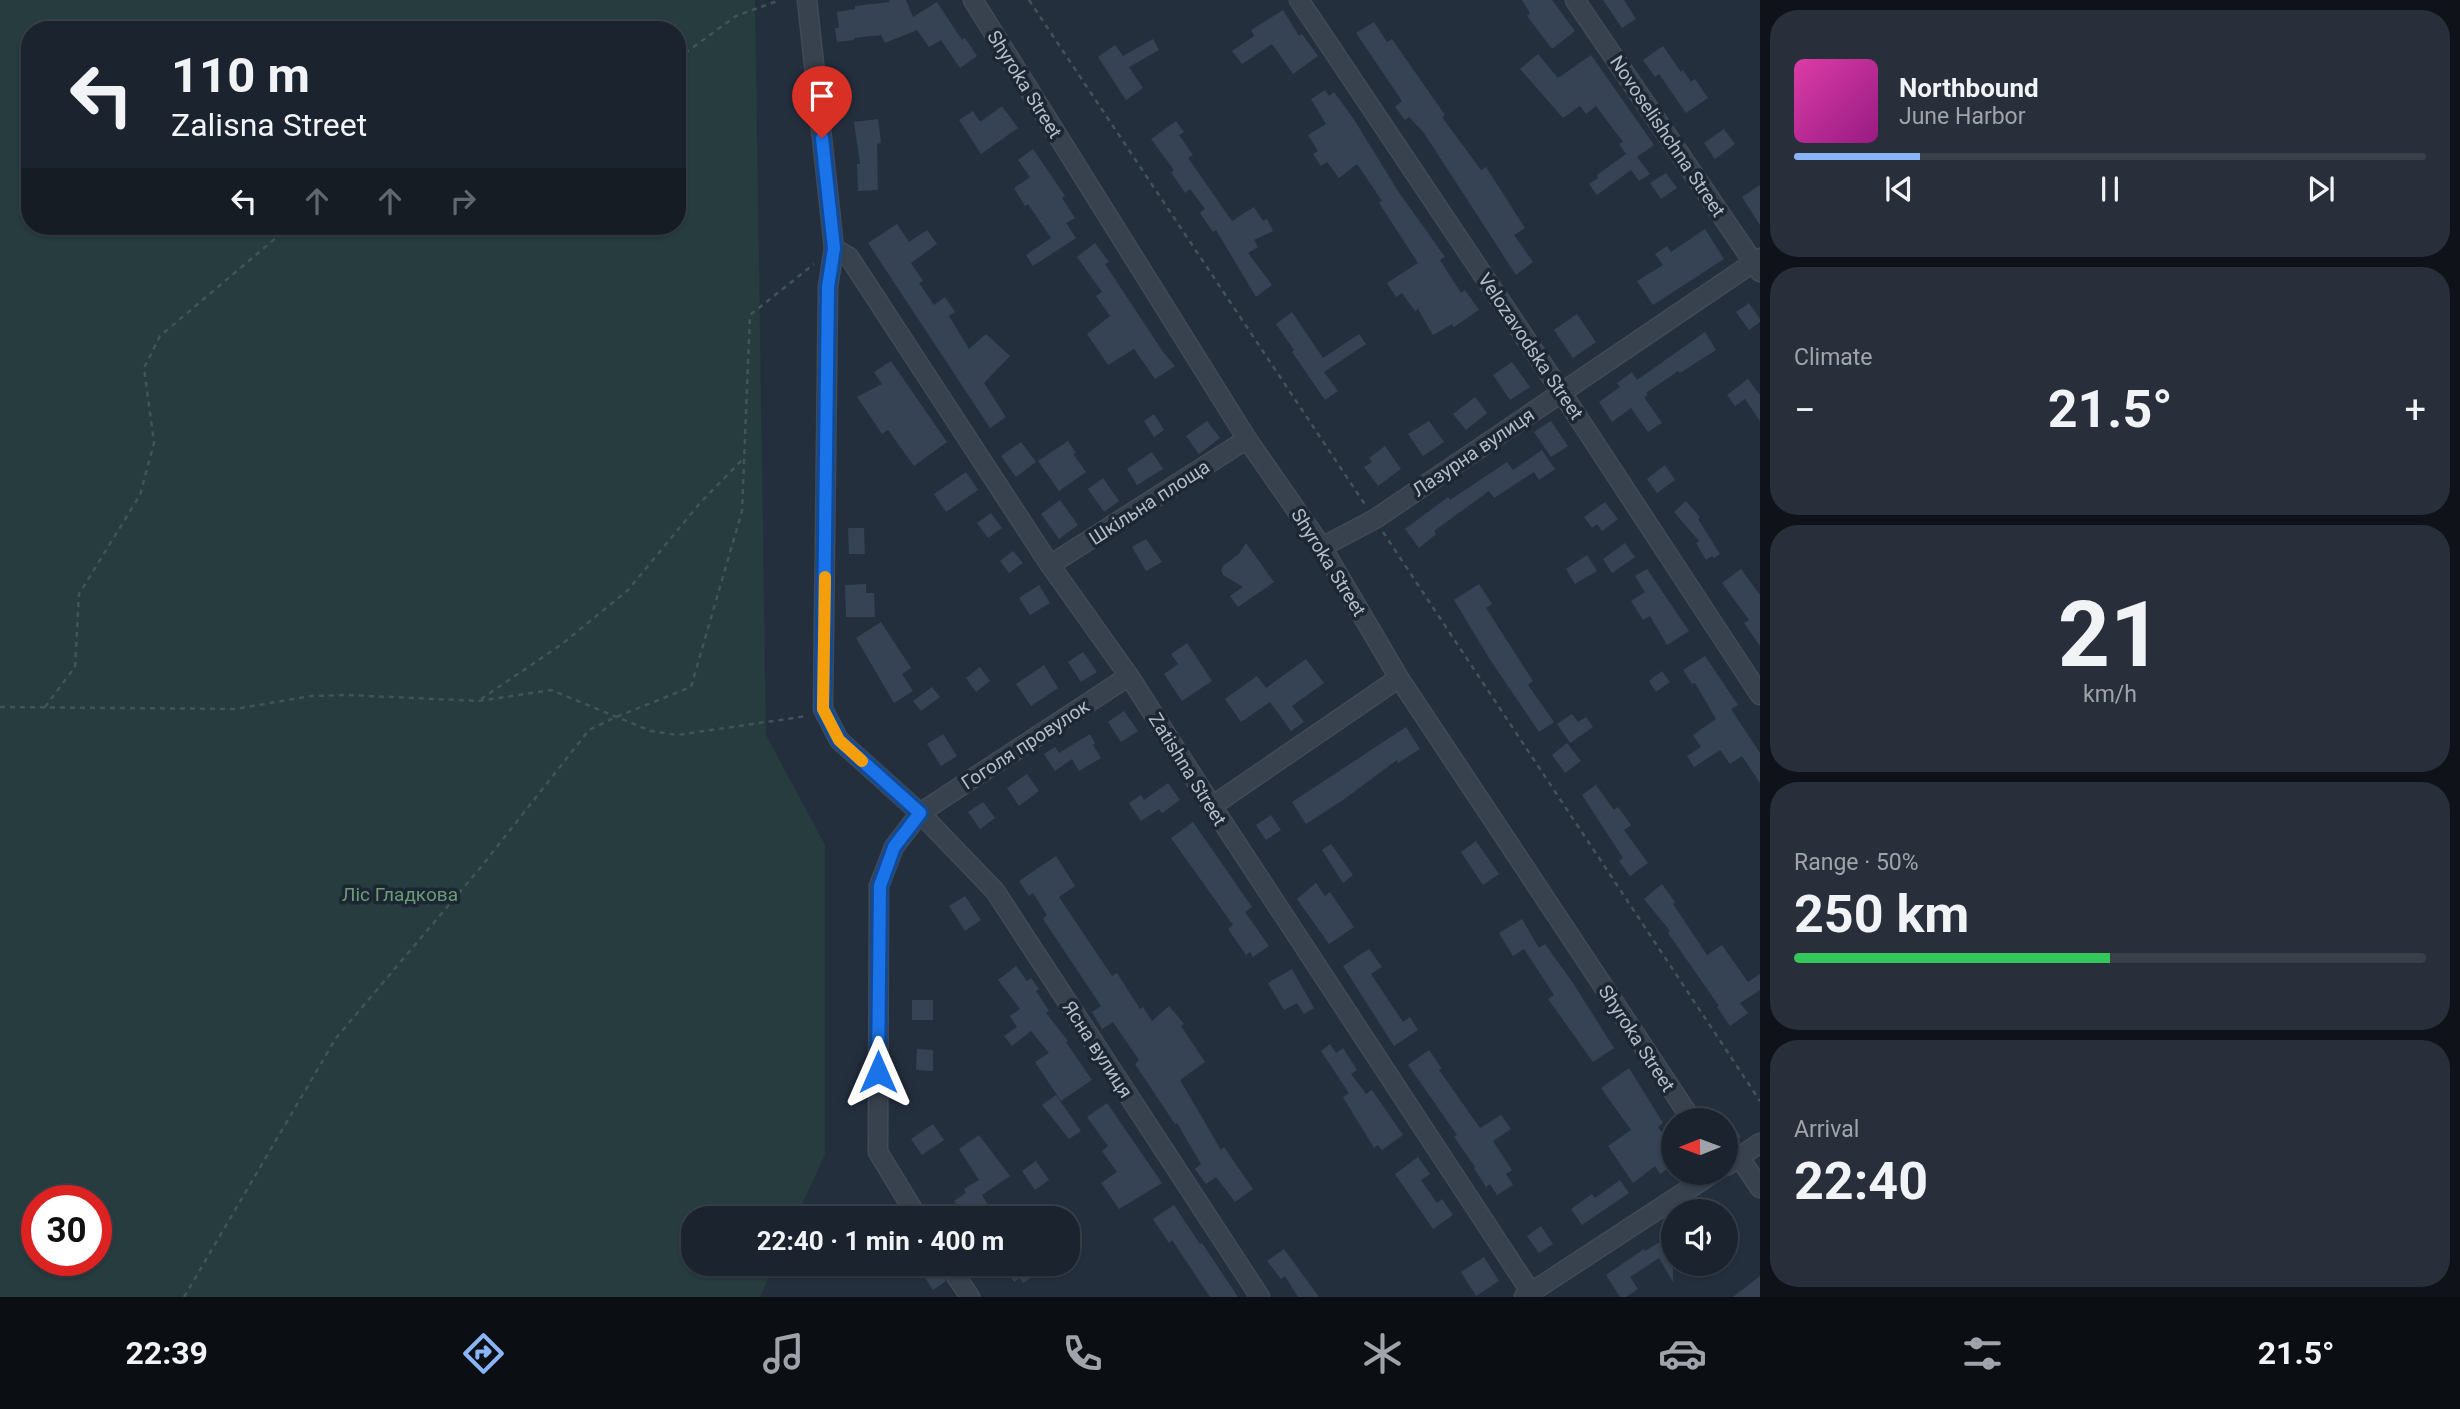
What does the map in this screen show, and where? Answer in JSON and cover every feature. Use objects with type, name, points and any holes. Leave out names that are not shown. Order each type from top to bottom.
[{"type":"street","points":[[807,0],[834,248],[828,287],[823,709]]},
{"type":"street","name":"Shyroka Street","points":[[973,0],[1247,439],[1322,547],[1399,678],[1684,1108]]},
{"type":"street","name":"Velozavodska Street","points":[[1299,0],[1760,695]]},
{"type":"street","name":"Novoselishchna Street","points":[[1575,0],[1758,264]]},
{"type":"street","name":"Zatishna Street","points":[[834,248],[849,257],[1050,565],[1129,676],[1530,1295]]},
{"type":"street","name":"Лазурна вулиця","points":[[1322,547],[1375,519],[1758,264]]},
{"type":"street","name":"Шкільна площа","points":[[1050,565],[1247,439]]},
{"type":"street","name":"Гоголя провулок","points":[[911,1206],[878,1152],[880,886],[894,847],[920,813],[1129,676]]},
{"type":"street","points":[[1212,806],[1399,678]]},
{"type":"street","name":"Ясна вулиця","points":[[823,709],[839,740],[920,813],[995,891],[1260,1297]]},
{"type":"street","points":[[1738,1157],[1760,1143]]},
{"type":"street","points":[[1738,1167],[1760,1188]]},
{"type":"street","points":[[1530,1295],[1695,1185]]},
{"type":"street","points":[[956,1276],[970,1297]]},
{"type":"path","points":[[686,52],[736,16],[780,0]]},
{"type":"path","points":[[1029,0],[1760,1101]]},
{"type":"path","points":[[45,707],[75,667],[79,594],[140,495],[153,443],[144,368],[160,336],[279,235]]},
{"type":"path","points":[[184,1297],[336,1038],[481,867],[589,730],[615,716],[691,687],[742,511],[750,315],[834,248]]},
{"type":"path","points":[[479,701],[562,644],[628,590],[700,503],[744,458]]},
{"type":"path","points":[[0,706],[235,709],[311,696],[348,695],[479,701],[551,690],[650,731],[677,735],[806,717],[823,709]]},
{"type":"green space","name":"Ліс Гладкова","points":[[0,0],[755,0],[766,735],[825,845],[825,1154],[801,1206],[681,1206],[681,1276],[770,1276],[760,1297],[0,1297]]},
{"type":"building","points":[[889,0],[906,0],[913,17],[937,2],[962,40],[965,38],[977,56],[960,68],[941,40],[929,47],[917,30],[885,43],[881,35],[837,42],[837,12],[855,9],[855,6],[890,2]]},
{"type":"building","points":[[1522,0],[1552,0],[1575,31],[1552,49],[1527,16],[1530,13]]},
{"type":"building","points":[[1603,0],[1624,0],[1636,19],[1622,28]]},
{"type":"building","points":[[1283,10],[1299,36],[1302,34],[1318,56],[1293,74],[1272,44],[1242,64],[1232,51],[1254,36],[1251,30]]},
{"type":"building","points":[[1374,22],[1387,42],[1392,39],[1445,115],[1442,117],[1481,170],[1486,167],[1525,228],[1514,235],[1533,262],[1516,275],[1424,133],[1409,117],[1405,120],[1395,107],[1402,101],[1356,33]]},
{"type":"building","points":[[1153,39],[1159,50],[1129,67],[1143,88],[1126,100],[1098,57],[1115,45],[1123,56]]},
{"type":"building","points":[[1663,46],[1681,72],[1683,70],[1691,82],[1695,79],[1708,98],[1686,113],[1659,74],[1655,77],[1643,60]]},
{"type":"building","points":[[1538,54],[1558,78],[1591,55],[1654,145],[1637,157],[1650,174],[1639,181],[1631,170],[1597,195],[1589,184],[1626,154],[1619,144],[1623,142],[1596,106],[1586,114],[1580,106],[1563,118],[1520,69]]},
{"type":"building","points":[[1325,90],[1329,96],[1334,92],[1353,118],[1398,191],[1445,257],[1440,260],[1461,293],[1465,290],[1479,310],[1454,327],[1452,324],[1433,335],[1418,309],[1415,311],[1402,293],[1396,297],[1387,283],[1418,263],[1357,164],[1339,178],[1327,162],[1321,166],[1313,154],[1318,151],[1308,135],[1326,124],[1311,99]]},
{"type":"building","points":[[1002,106],[1018,128],[981,154],[959,120],[973,111],[980,122]]},
{"type":"building","points":[[878,119],[881,143],[877,144],[878,190],[858,191],[857,164],[860,164],[854,122]]},
{"type":"building","points":[[1176,121],[1184,132],[1179,135],[1193,155],[1188,158],[1232,221],[1254,207],[1263,221],[1267,219],[1273,231],[1254,240],[1258,247],[1248,253],[1272,285],[1256,297],[1216,230],[1213,232],[1200,213],[1205,209],[1190,189],[1185,193],[1171,172],[1174,170],[1151,139]]},
{"type":"building","points":[[1724,129],[1735,144],[1715,159],[1704,143]]},
{"type":"building","points":[[1033,149],[1065,196],[1062,198],[1075,218],[1066,223],[1076,238],[1033,266],[1026,255],[1051,238],[1014,188],[1030,177],[1018,160]]},
{"type":"building","points":[[1666,173],[1677,188],[1661,199],[1650,183]]},
{"type":"building","points":[[1760,185],[1760,225],[1742,197]]},
{"type":"building","points":[[897,224],[909,242],[927,230],[937,244],[911,263],[923,281],[919,283],[934,305],[945,297],[955,312],[949,316],[969,349],[986,334],[1010,356],[984,383],[1006,417],[990,428],[868,243]]},
{"type":"building","points":[[1705,229],[1724,259],[1653,305],[1637,281],[1663,265],[1655,254],[1667,246],[1671,252]]},
{"type":"building","points":[[1095,243],[1109,262],[1105,264],[1175,366],[1155,379],[1134,349],[1108,365],[1087,334],[1110,316],[1096,296],[1102,292],[1077,257]]},
{"type":"building","points":[[1749,303],[1760,322],[1749,330],[1736,312]]},
{"type":"building","points":[[1292,312],[1323,358],[1359,334],[1366,344],[1324,372],[1338,391],[1325,400],[1276,324]]},
{"type":"building","points":[[1577,314],[1596,342],[1573,358],[1554,330]]},
{"type":"building","points":[[1705,332],[1716,350],[1680,373],[1678,371],[1644,397],[1662,423],[1648,432],[1631,408],[1612,422],[1599,402],[1620,387],[1617,383],[1632,372],[1637,380]]},
{"type":"building","points":[[891,361],[947,442],[914,466],[888,430],[882,434],[857,397],[882,384],[874,372]]},
{"type":"building","points":[[1512,362],[1530,387],[1510,400],[1493,375]]},
{"type":"building","points":[[1748,379],[1760,395],[1760,421],[1745,399],[1735,406],[1727,395]]},
{"type":"building","points":[[1475,397],[1487,413],[1466,430],[1453,414]]},
{"type":"building","points":[[1154,414],[1164,430],[1154,437],[1144,421]]},
{"type":"building","points":[[1207,421],[1220,438],[1199,454],[1186,436]]},
{"type":"building","points":[[1429,421],[1444,442],[1423,456],[1408,434]]},
{"type":"building","points":[[1551,421],[1568,446],[1551,457],[1534,432]]},
{"type":"building","points":[[1068,441],[1076,453],[1073,454],[1086,472],[1059,491],[1038,461]]},
{"type":"building","points":[[1021,442],[1036,462],[1016,477],[1001,456]]},
{"type":"building","points":[[1385,446],[1401,469],[1378,486],[1364,467],[1372,462],[1369,458]]},
{"type":"building","points":[[1542,450],[1555,469],[1539,480],[1534,472],[1494,498],[1489,491],[1434,531],[1436,534],[1419,548],[1405,529],[1448,497],[1450,500],[1507,462],[1513,470]]},
{"type":"building","points":[[1152,452],[1163,469],[1137,485],[1127,469]]},
{"type":"building","points":[[1665,465],[1675,480],[1657,493],[1647,479]]},
{"type":"building","points":[[966,472],[978,490],[946,512],[934,494]]},
{"type":"building","points":[[1103,478],[1119,501],[1104,512],[1088,489]]},
{"type":"building","points":[[1060,500],[1078,525],[1059,539],[1041,514]]},
{"type":"building","points":[[1686,501],[1700,517],[1698,519],[1720,554],[1714,558],[1712,556],[1706,560],[1696,543],[1699,541],[1674,512]]},
{"type":"building","points":[[1605,502],[1618,519],[1602,531],[1597,524],[1592,528],[1584,517]]},
{"type":"building","points":[[991,513],[1002,528],[988,538],[977,523]]},
{"type":"building","points":[[848,528],[864,528],[865,554],[849,554]]},
{"type":"building","points":[[1146,539],[1162,562],[1146,571],[1132,547]]},
{"type":"building","points":[[1246,543],[1274,582],[1238,607],[1230,596],[1243,587],[1223,575],[1221,570],[1239,554]]},
{"type":"building","points":[[1625,543],[1635,557],[1612,573],[1603,559]]},
{"type":"building","points":[[1013,551],[1023,563],[1009,573],[1000,561]]},
{"type":"building","points":[[1587,555],[1597,571],[1575,584],[1566,569]]},
{"type":"building","points":[[1647,569],[1689,631],[1667,645],[1650,616],[1643,620],[1631,601],[1645,592],[1635,576]]},
{"type":"building","points":[[1741,569],[1760,595],[1760,646],[1744,623],[1749,620],[1722,583]]},
{"type":"building","points":[[866,584],[866,593],[874,593],[875,617],[846,617],[845,585]]},
{"type":"building","points":[[1479,584],[1492,604],[1486,608],[1533,681],[1528,685],[1554,722],[1539,732],[1454,600]]},
{"type":"building","points":[[1039,585],[1050,603],[1030,615],[1019,598]]},
{"type":"building","points":[[881,622],[911,668],[902,674],[913,691],[894,703],[856,638]]},
{"type":"building","points":[[1187,643],[1212,681],[1182,701],[1164,674],[1178,664],[1171,654]]},
{"type":"building","points":[[1083,652],[1097,672],[1081,682],[1068,662]]},
{"type":"building","points":[[1705,656],[1738,705],[1731,709],[1760,753],[1760,783],[1742,756],[1730,764],[1720,750],[1694,767],[1687,756],[1701,747],[1693,735],[1716,719],[1695,683],[1692,684],[1683,670]]},
{"type":"building","points":[[1306,659],[1324,683],[1292,706],[1304,722],[1291,731],[1270,702],[1241,722],[1225,699],[1257,676],[1266,688]]},
{"type":"building","points":[[1044,665],[1058,688],[1031,706],[1016,684]]},
{"type":"building","points":[[980,667],[990,681],[976,692],[966,678]]},
{"type":"building","points":[[1662,671],[1670,682],[1656,692],[1649,681]]},
{"type":"building","points":[[932,687],[940,697],[921,711],[913,701]]},
{"type":"building","points":[[1124,711],[1138,731],[1121,742],[1108,722]]},
{"type":"building","points":[[1572,714],[1578,722],[1586,717],[1593,727],[1570,743],[1557,724]]},
{"type":"building","points":[[1406,727],[1420,749],[1398,763],[1397,760],[1306,824],[1292,802]]},
{"type":"building","points":[[943,734],[957,756],[941,766],[927,744]]},
{"type":"building","points":[[1090,734],[1101,758],[1079,771],[1072,759],[1055,771],[1044,754],[1055,747],[1059,753]]},
{"type":"building","points":[[1567,743],[1581,761],[1565,773],[1552,755]]},
{"type":"building","points":[[1027,774],[1039,791],[1019,806],[1007,788]]},
{"type":"building","points":[[1168,783],[1180,800],[1162,813],[1159,809],[1141,821],[1129,803],[1141,795],[1144,800]]},
{"type":"building","points":[[1596,785],[1614,810],[1618,807],[1631,825],[1624,830],[1648,863],[1630,876],[1619,861],[1623,858],[1582,795]]},
{"type":"building","points":[[983,802],[995,818],[980,829],[968,812]]},
{"type":"building","points":[[1271,815],[1281,830],[1266,840],[1256,825]]},
{"type":"building","points":[[1193,822],[1252,907],[1245,912],[1269,946],[1253,957],[1250,952],[1246,955],[1228,929],[1233,925],[1171,838]]},
{"type":"building","points":[[1476,841],[1499,874],[1483,885],[1461,852]]},
{"type":"building","points":[[1331,844],[1353,875],[1343,883],[1322,850]]},
{"type":"building","points":[[1056,856],[1075,886],[1059,897],[1112,976],[1117,973],[1140,1009],[1143,1007],[1152,1021],[1169,1006],[1184,1024],[1181,1026],[1205,1062],[1180,1080],[1221,1150],[1224,1147],[1253,1189],[1235,1202],[1216,1177],[1206,1184],[1195,1169],[1201,1164],[1177,1123],[1175,1124],[1135,1064],[1139,1060],[1113,1022],[1102,1029],[1092,1012],[1101,1006],[1043,919],[1047,915],[1033,893],[1029,896],[1019,881]]},
{"type":"building","points":[[1316,883],[1325,896],[1330,892],[1354,927],[1329,944],[1297,899]]},
{"type":"building","points":[[1662,884],[1707,955],[1722,945],[1748,982],[1760,974],[1760,990],[1740,1003],[1748,1013],[1730,1026],[1668,933],[1670,931],[1644,899]]},
{"type":"building","points":[[965,896],[981,920],[965,931],[949,906]]},
{"type":"building","points":[[1522,919],[1539,948],[1545,944],[1573,983],[1614,1048],[1593,1062],[1548,999],[1554,995],[1524,949],[1513,956],[1499,933]]},
{"type":"building","points":[[1369,949],[1382,967],[1371,974],[1403,1022],[1410,1017],[1418,1030],[1394,1046],[1343,966]]},
{"type":"building","points":[[1016,966],[1027,981],[1031,978],[1039,989],[1036,991],[1049,1011],[1046,1013],[1068,1041],[1066,1042],[1092,1080],[1061,1101],[1035,1062],[1049,1053],[1031,1031],[1012,1046],[1004,1036],[1017,1027],[1010,1016],[1020,1009],[998,980]]},
{"type":"building","points":[[1292,969],[1314,1008],[1304,1014],[1297,1003],[1284,1010],[1268,983]]},
{"type":"building","points":[[912,1000],[933,1000],[933,1020],[912,1020]]},
{"type":"building","points":[[1330,1044],[1336,1053],[1343,1048],[1357,1070],[1351,1074],[1366,1094],[1372,1090],[1403,1135],[1382,1150],[1378,1145],[1374,1148],[1343,1097],[1349,1093],[1321,1051]]},
{"type":"building","points":[[917,1049],[933,1050],[933,1071],[916,1070]]},
{"type":"building","points":[[1429,1050],[1442,1069],[1439,1070],[1480,1128],[1501,1115],[1511,1129],[1493,1141],[1512,1170],[1506,1174],[1513,1185],[1497,1195],[1490,1184],[1486,1187],[1454,1137],[1457,1135],[1408,1065]]},
{"type":"building","points":[[1629,1068],[1661,1120],[1658,1127],[1661,1131],[1661,1173],[1655,1166],[1633,1183],[1608,1146],[1631,1130],[1601,1088]]},
{"type":"building","points":[[1056,1095],[1081,1131],[1069,1139],[1042,1105]]},
{"type":"building","points":[[1107,1103],[1162,1183],[1119,1209],[1101,1183],[1117,1172],[1102,1151],[1108,1146],[1087,1117]]},
{"type":"building","points":[[933,1124],[944,1140],[922,1155],[911,1139]]},
{"type":"building","points":[[979,1135],[1010,1176],[982,1195],[989,1206],[957,1206],[954,1201],[966,1193],[964,1189],[979,1180],[959,1149]]},
{"type":"building","points":[[1418,1157],[1430,1174],[1421,1180],[1437,1203],[1442,1199],[1453,1215],[1433,1229],[1395,1174]]},
{"type":"building","points":[[1036,1161],[1049,1180],[1035,1190],[1022,1171]]},
{"type":"building","points":[[1620,1180],[1629,1193],[1582,1225],[1571,1209],[1592,1194],[1595,1198]]},
{"type":"building","points":[[1174,1205],[1238,1297],[1210,1297],[1172,1240],[1169,1243],[1153,1219]]},
{"type":"building","points":[[1541,1226],[1553,1244],[1539,1253],[1527,1236]]},
{"type":"building","points":[[1661,1241],[1661,1261],[1659,1258],[1630,1277],[1638,1289],[1626,1297],[1620,1297],[1606,1275],[1644,1249],[1645,1251]]},
{"type":"building","points":[[1284,1249],[1319,1297],[1298,1297],[1285,1276],[1281,1279],[1267,1261]]},
{"type":"building","points":[[1484,1257],[1499,1281],[1476,1296],[1461,1272]]},
{"type":"building","points":[[924,1276],[943,1276],[946,1281],[933,1290]]},
{"type":"building","points":[[1010,1276],[1034,1276],[1023,1283],[1020,1278],[1014,1282]]},
{"type":"building","points":[[1760,1276],[1760,1297],[1733,1297]]},
{"type":"slow traffic","points":[[825,577],[823,709],[839,740],[862,761]]},
{"type":"route","points":[[822,138],[834,248],[828,287],[823,709],[839,740],[920,813],[894,847],[880,886],[878,1072]]}]
